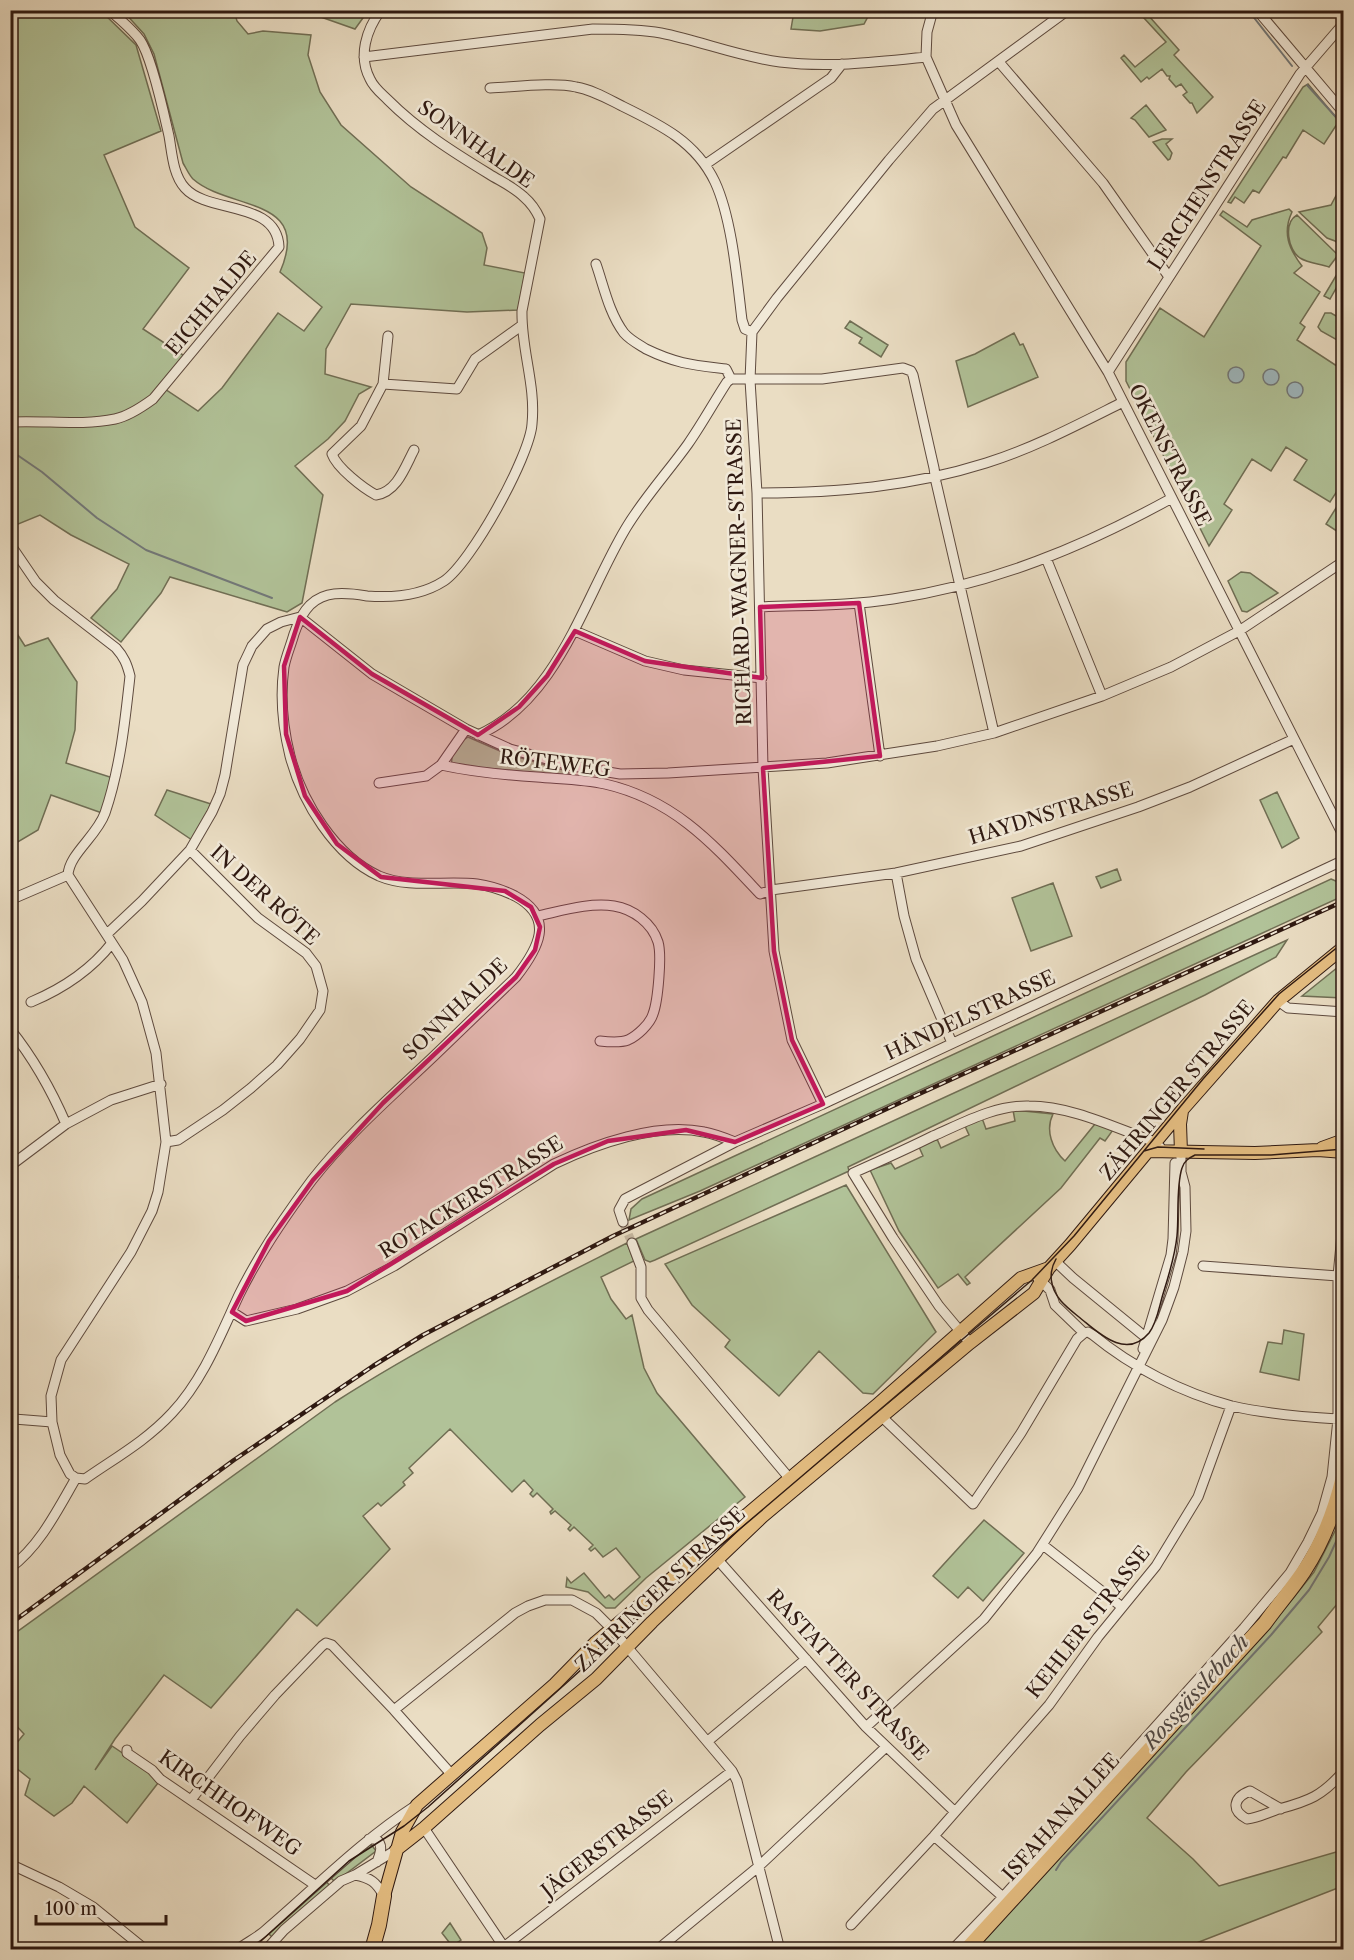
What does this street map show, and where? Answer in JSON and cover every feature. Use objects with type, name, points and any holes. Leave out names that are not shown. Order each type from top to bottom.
[{"type":"highway","name":"ISFAHANALLEE","points":[[966,1950],[1265,1623],[1304,1571],[1316,1550],[1333,1511],[1343,1476]]},
{"type":"highway","points":[[372,1950],[384,1896]]},
{"type":"main road","name":"ZÄHRINGER STRASSE","points":[[396,1850],[596,1678],[762,1517],[970,1343],[1035,1293],[1052,1264],[1165,1150],[1183,1109],[1278,1001],[1344,947]]},
{"type":"main road","points":[[1183,1109],[1180,1121],[1165,1150],[1255,1153],[1318,1150],[1344,1152]]},
{"type":"main road","points":[[1318,1150],[1344,1140]]},
{"type":"main road","name":"ZÄHRINGER STRASSE","points":[[417,1805],[555,1684],[596,1642],[790,1479],[1021,1278],[1041,1281]]},
{"type":"main road","points":[[384,1896],[404,1826],[417,1805]]},
{"type":"street","name":"EICHHALDE","points":[[10,422],[84,422],[117,419],[147,404],[279,247],[278,237],[270,224],[255,215],[200,198],[185,189],[176,172],[155,82],[141,41],[110,10]]},
{"type":"street","points":[[381,10],[370,27],[364,57],[592,29],[620,29],[660,33],[760,59],[842,64],[926,57],[927,32],[933,10]]},
{"type":"street","points":[[490,88],[575,87],[592,92],[675,134],[687,143],[706,164],[716,184],[726,214],[742,320],[745,329],[752,332],[927,115],[1068,10]]},
{"type":"street","points":[[1257,10],[1344,113]]},
{"type":"street","name":"LERCHENSTRASSE","points":[[1108,372],[1305,68],[1344,23]]},
{"type":"street","name":"SONNHALDE","points":[[300,617],[318,599],[329,595],[408,596],[444,581],[464,562],[511,482],[524,453],[532,426],[533,394],[521,326],[522,310],[540,219],[522,195],[406,118],[369,79],[364,57]]},
{"type":"street","name":"OKENSTRASSE","points":[[926,57],[956,125],[1108,372],[1344,837]]},
{"type":"street","points":[[999,62],[1103,183],[1168,277]]},
{"type":"street","points":[[706,164],[831,78],[842,64]]},
{"type":"street","points":[[596,264],[616,319],[624,333],[633,342],[675,362],[726,369],[731,379]]},
{"type":"street","points":[[383,384],[457,389],[475,359],[521,326]]},
{"type":"street","name":"RICHARD-WAGNER-STRASSE","points":[[752,332],[750,380],[757,493],[763,768],[774,951],[792,1040],[823,1104]]},
{"type":"street","points":[[388,336],[383,384],[361,426],[332,454],[334,460],[369,492],[376,495],[390,490],[414,450]]},
{"type":"street","points":[[478,735],[497,727],[547,676],[575,631],[606,563],[627,526],[689,443],[727,382],[731,379],[822,380],[903,368],[908,369],[913,375],[994,733]]},
{"type":"street","points":[[757,493],[845,491],[935,477],[984,464],[1025,449],[1123,402]]},
{"type":"street","points":[[760,607],[859,603],[960,586],[999,575],[1092,539],[1172,498]]},
{"type":"street","points":[[10,544],[36,582],[54,600],[101,635],[123,656],[127,663],[130,676],[118,768],[104,814],[93,834],[72,860],[68,867],[68,875],[123,960],[142,1002],[154,1043],[161,1084],[166,1142],[158,1192],[152,1211],[131,1252],[61,1360],[51,1396],[52,1422],[60,1455],[70,1474],[76,1478],[33,1545],[10,1568]]},
{"type":"street","points":[[1046,558],[1102,696]]},
{"type":"street","points":[[300,617],[372,674],[466,729],[510,749],[545,760],[620,774],[763,768],[827,764],[937,746],[994,733],[1102,696],[1171,667],[1239,631],[1344,561]]},
{"type":"street","points":[[859,603],[880,756]]},
{"type":"street","points":[[107,934],[190,850],[220,794],[243,665],[252,646],[267,629],[300,617]]},
{"type":"street","points":[[300,617],[284,666],[283,702],[286,734],[297,778],[305,796],[337,844],[350,857],[381,877],[414,883],[474,884],[504,891],[521,899],[537,916],[596,906],[614,906],[632,912],[647,923],[658,942],[660,954],[653,1015],[645,1027],[628,1040],[600,1041]]},
{"type":"street","points":[[575,631],[645,661],[684,670],[762,678]]},
{"type":"street","points":[[379,783],[426,776],[441,765],[466,729]]},
{"type":"street","name":"HAYDNSTRASSE","points":[[771,890],[896,873],[1021,846],[1190,787],[1294,739]]},
{"type":"street","name":"RÖTEWEG","points":[[441,765],[466,771],[605,784],[627,791],[653,802],[687,822],[712,843],[760,894],[771,890]]},
{"type":"street","name":"IN DER RÖTE","points":[[166,1142],[178,1140],[224,1110],[277,1065],[300,1039],[320,1010],[323,992],[316,966],[306,953],[258,918],[190,850]]},
{"type":"street","name":"HÄNDELSTRASSE","points":[[623,1222],[619,1210],[625,1199],[735,1142],[823,1104],[1344,860]]},
{"type":"street","points":[[896,873],[904,916],[916,959],[952,1043]]},
{"type":"street","points":[[10,900],[68,875]]},
{"type":"street","name":"SONNHALDE","points":[[76,1478],[84,1479],[135,1446],[172,1413],[206,1363],[254,1267],[286,1216],[334,1153],[383,1103],[516,977],[528,961],[539,938],[540,927],[537,916]]},
{"type":"street","points":[[32,1002],[75,978],[112,943]]},
{"type":"street","points":[[1278,1001],[1288,1008],[1343,1015]]},
{"type":"street","points":[[10,1029],[38,1066],[66,1124]]},
{"type":"street","points":[[10,1166],[66,1124],[111,1100],[161,1084]]},
{"type":"street","points":[[970,1343],[939,1306],[853,1173],[980,1115],[1010,1107],[1028,1106],[1093,1119],[1165,1150],[1181,1172],[1185,1187],[1185,1262],[1167,1306],[1148,1340]]},
{"type":"street","name":"ROTACKERSTRASSE","points":[[232,1311],[246,1321],[297,1309],[348,1291],[394,1266],[554,1164],[582,1150],[608,1141],[639,1134],[686,1130],[702,1131],[735,1142]]},
{"type":"street","points":[[866,1727],[984,1619],[1042,1545],[1078,1488],[1138,1366],[1148,1340],[1171,1255],[1175,1194],[1165,1150]]},
{"type":"street","points":[[952,1950],[1003,1897],[1244,1628],[1290,1573],[1308,1542],[1322,1513],[1332,1477],[1338,1419],[1338,1276],[1344,1213]]},
{"type":"street","points":[[632,1243],[641,1267],[641,1298],[648,1310],[790,1479]]},
{"type":"street","points":[[1052,1264],[1073,1278],[1148,1340]]},
{"type":"street","points":[[1203,1266],[1338,1276]]},
{"type":"street","points":[[1041,1281],[1055,1305],[1084,1333]]},
{"type":"street","points":[[882,1417],[973,1504],[1021,1433],[1077,1339],[1088,1332],[1118,1355],[1138,1366],[1178,1386],[1231,1406],[1286,1415],[1338,1419]]},
{"type":"street","name":"KEHLER STRASSE","points":[[851,1924],[934,1836],[1049,1705],[1122,1607],[1156,1566],[1198,1497],[1231,1406]]},
{"type":"street","points":[[12,1420],[52,1422]]},
{"type":"street","points":[[1042,1545],[1122,1607]]},
{"type":"street","name":"RASTATTER STRASSE","points":[[718,1560],[866,1727],[954,1811]]},
{"type":"street","points":[[394,1710],[504,1621],[534,1603],[560,1599],[572,1600],[596,1613],[629,1647],[732,1771],[737,1781],[780,1950]]},
{"type":"street","points":[[191,1800],[274,1695],[326,1643],[332,1645],[452,1775]]},
{"type":"street","points":[[708,1741],[806,1659]]},
{"type":"street","points":[[657,1950],[758,1867],[886,1747]]},
{"type":"street","name":"KIRCHHOFWEG","points":[[127,1750],[127,1753],[152,1770],[160,1779],[315,1885]]},
{"type":"street","name":"JÄGERSTRASSE","points":[[506,1948],[732,1771]]},
{"type":"street","points":[[1281,1809],[1314,1798],[1344,1771]]},
{"type":"street","name":"ZÄHRINGER STRASSE","points":[[237,1950],[266,1930],[369,1839],[417,1805]]},
{"type":"street","points":[[424,1828],[506,1948]]},
{"type":"street","points":[[934,1836],[1003,1897]]},
{"type":"street","points":[[369,1839],[376,1839],[381,1845],[377,1862]]},
{"type":"street","name":"ZÄHRINGER STRASSE","points":[[265,1950],[334,1886],[396,1850]]},
{"type":"street","points":[[10,1864],[59,1887],[93,1907],[146,1950]]},
{"type":"street","points":[[355,1875],[368,1877],[376,1883],[384,1896]]},
{"type":"street","points":[[253,1938],[265,1950]]},
{"type":"highlighted area","points":[[859,603],[880,756],[763,768],[774,951],[792,1040],[823,1104],[735,1142],[686,1130],[608,1141],[554,1164],[347,1291],[246,1321],[232,1312],[269,1241],[313,1180],[383,1103],[516,977],[535,950],[540,927],[531,907],[505,891],[381,877],[337,844],[305,796],[286,734],[284,666],[300,617],[372,674],[478,735],[519,707],[547,676],[575,631],[645,661],[762,678],[760,607]]},
{"type":"green space","points":[[320,10],[368,11],[355,29],[318,16]]},
{"type":"green space","points":[[794,10],[871,11],[864,24],[820,31],[791,29]]},
{"type":"green space","points":[[11,11],[101,11],[136,45],[161,131],[104,155],[135,227],[189,268],[143,329],[186,357],[162,387],[198,411],[222,388],[278,313],[304,331],[322,307],[280,272],[287,247],[285,230],[276,218],[262,209],[208,189],[190,176],[183,163],[154,54],[144,34],[123,11],[234,11],[237,21],[248,34],[263,31],[311,35],[308,55],[320,92],[341,125],[411,187],[482,233],[487,248],[484,265],[525,273],[518,310],[467,312],[351,304],[326,349],[325,374],[371,387],[359,394],[345,421],[328,439],[295,466],[323,495],[302,603],[287,612],[170,577],[161,593],[121,642],[91,618],[117,589],[129,564],[71,535],[40,515],[11,527]]},
{"type":"green space","points":[[1148,15],[1179,50],[1174,55],[1213,97],[1197,113],[1192,103],[1183,95],[1187,92],[1181,84],[1176,87],[1169,79],[1170,76],[1167,76],[1162,69],[1141,82],[1121,58],[1124,55],[1135,67],[1166,42],[1144,18]]},
{"type":"green space","points":[[1308,84],[1339,121],[1324,144],[1303,130],[1286,158],[1283,157],[1259,193],[1253,190],[1244,203],[1235,197],[1231,203],[1228,202],[1303,87]]},
{"type":"green space","points":[[1146,105],[1166,130],[1149,137],[1131,118]]},
{"type":"green space","points":[[1172,139],[1166,144],[1172,153],[1168,160],[1153,142]]},
{"type":"green space","points":[[1339,190],[1338,195],[1343,199],[1343,248],[1327,238],[1299,212],[1331,205]]},
{"type":"green space","points":[[1289,209],[1292,212],[1287,234],[1288,240],[1302,266],[1294,273],[1320,292],[1300,323],[1305,327],[1297,340],[1343,370],[1343,482],[1330,502],[1294,480],[1307,460],[1286,447],[1271,471],[1252,459],[1224,504],[1232,510],[1209,546],[1126,381],[1126,362],[1160,308],[1204,337],[1261,246],[1220,215],[1223,211],[1247,227],[1252,220]]},
{"type":"green space","points":[[1297,215],[1338,255],[1329,267],[1303,260],[1292,249],[1289,230],[1290,224]]},
{"type":"green space","points":[[1343,264],[1343,280],[1330,299],[1324,296]]},
{"type":"green space","points":[[1325,313],[1331,313],[1343,320],[1343,334],[1337,340],[1318,327]]},
{"type":"green space","points":[[850,321],[888,345],[881,357],[859,343],[862,338],[845,328]]},
{"type":"green space","points":[[1014,333],[1020,345],[1023,344],[1038,377],[968,407],[956,361],[975,354]]},
{"type":"green space","points":[[1343,498],[1343,535],[1326,524]]},
{"type":"green space","points":[[1241,572],[1250,573],[1278,593],[1247,612],[1242,611],[1228,581]]},
{"type":"green space","points":[[10,623],[25,646],[48,638],[77,682],[75,730],[66,763],[113,778],[102,813],[51,795],[38,830],[11,846]]},
{"type":"green space","points":[[468,737],[507,754],[569,773],[567,776],[452,765],[455,748]]},
{"type":"green space","points":[[167,790],[211,804],[192,840],[155,815]]},
{"type":"green space","points":[[1277,792],[1299,838],[1282,848],[1260,800]]},
{"type":"green space","points":[[1117,869],[1121,880],[1101,888],[1096,877]]},
{"type":"green space","points":[[1331,879],[1343,884],[1343,896],[700,1191],[629,1220],[631,1209],[642,1199]]},
{"type":"green space","points":[[1053,883],[1072,936],[1031,951],[1012,898]]},
{"type":"green space","points":[[1287,940],[1276,957],[1205,995],[848,1167],[849,1171],[655,1260],[650,1262],[645,1260],[636,1239]]},
{"type":"green space","points":[[1343,963],[1343,998],[1302,996]]},
{"type":"green space","points":[[1013,1110],[1053,1114],[1050,1126],[1051,1139],[1065,1161],[1095,1124],[1113,1130],[1105,1141],[1100,1138],[1061,1188],[965,1277],[970,1283],[967,1285],[958,1274],[938,1288],[899,1231],[870,1170],[891,1163],[895,1169],[923,1156],[919,1147],[937,1139],[941,1148],[969,1135],[965,1126],[982,1118],[986,1129],[1015,1121]]},
{"type":"green space","points":[[846,1185],[936,1332],[873,1394],[863,1393],[819,1351],[779,1396],[725,1347],[730,1340],[692,1305],[665,1264]]},
{"type":"green space","points":[[627,1243],[634,1261],[601,1277],[611,1299],[626,1319],[632,1315],[644,1368],[657,1393],[745,1497],[646,1578],[615,1608],[606,1608],[588,1592],[566,1587],[567,1578],[571,1583],[584,1573],[605,1598],[609,1595],[614,1600],[640,1577],[616,1548],[603,1557],[595,1548],[591,1551],[589,1549],[593,1545],[574,1527],[570,1531],[568,1529],[571,1525],[555,1511],[551,1514],[553,1509],[537,1493],[533,1497],[530,1494],[533,1490],[524,1480],[512,1492],[450,1429],[409,1468],[413,1473],[403,1482],[405,1485],[381,1506],[378,1503],[363,1516],[390,1549],[317,1626],[297,1609],[211,1708],[164,1675],[115,1739],[95,1770],[112,1746],[155,1775],[158,1783],[127,1823],[84,1786],[72,1803],[54,1816],[25,1795],[30,1779],[11,1764],[11,1750],[24,1734],[11,1720],[10,1637],[335,1402],[442,1339]]},
{"type":"green space","points":[[1284,1330],[1304,1334],[1299,1380],[1260,1372],[1268,1342],[1282,1344]]},
{"type":"green space","points":[[1343,1501],[1343,1597],[1318,1627],[1322,1632],[1186,1772],[1147,1818],[1219,1886],[1343,1850],[1343,1886],[1181,1949],[975,1950],[1282,1612],[1314,1572],[1335,1531]]},
{"type":"green space","points":[[984,1520],[1024,1553],[983,1601],[968,1587],[958,1598],[933,1576]]},
{"type":"green space","points":[[371,1844],[376,1851],[335,1882],[329,1876]]},
{"type":"green space","points":[[325,1880],[330,1886],[273,1938],[268,1933]]},
{"type":"green space","points":[[450,1923],[461,1940],[452,1946],[442,1933]]},
{"type":"water","points":[[1236,367],[1244,375],[1236,383],[1228,375]]},
{"type":"water","points":[[1271,369],[1279,377],[1271,385],[1263,377]]},
{"type":"water","points":[[1295,382],[1303,390],[1295,398],[1287,390]]},
{"type":"waterway","points":[[1248,10],[1292,66]]},
{"type":"waterway","points":[[1307,85],[1344,126]]},
{"type":"waterway","points":[[10,450],[42,472],[97,518],[146,550],[272,598]]},
{"type":"waterway","name":"Rossgässlebach","points":[[1056,1870],[1271,1635],[1309,1590],[1329,1557],[1344,1524]]},
{"type":"tunnel","points":[[623,1222],[632,1243]]},
{"type":"tram line","points":[[251,1950],[349,1861],[404,1826],[428,1807],[707,1557],[1032,1280],[1074,1236],[1203,1079],[1279,994],[1344,942]]},
{"type":"tram line","points":[[1144,1151],[1158,1147],[1204,1149]]},
{"type":"tram line","points":[[1056,1259],[1051,1280],[1054,1291],[1061,1301],[1108,1339],[1116,1343],[1133,1344],[1149,1333],[1158,1315],[1175,1251],[1179,1183],[1182,1168],[1187,1160],[1195,1155],[1271,1155],[1344,1149]]},
{"type":"railway","points":[[10,1624],[234,1460],[423,1335],[613,1236],[1344,901]]}]
